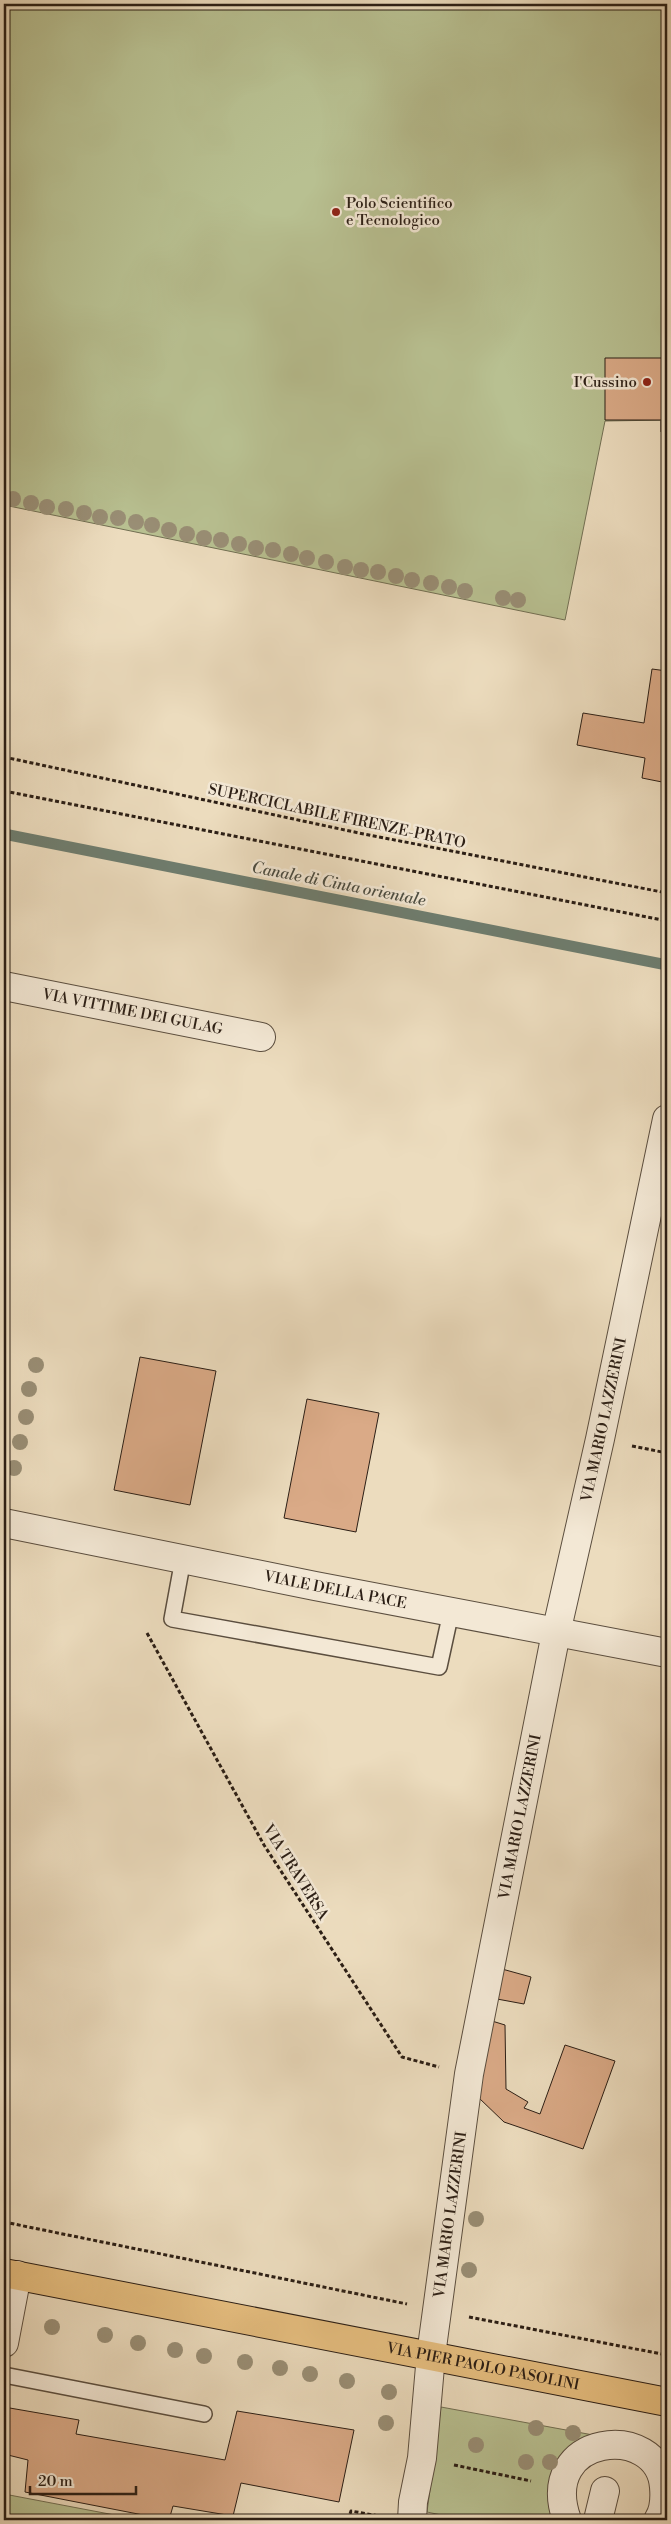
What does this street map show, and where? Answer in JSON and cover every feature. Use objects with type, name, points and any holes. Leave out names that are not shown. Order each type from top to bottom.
[{"type":"main road","name":"VIA PIER PAOLO PASOLINI","points":[[8,2271],[297,2330],[667,2402]]},
{"type":"street","name":"VIA VITTIME DEI GULAG","points":[[4,986],[261,1038]]},
{"type":"street","name":"VIA MARIO LAZZERINI","points":[[412,2520],[413,2502],[422,2458],[431,2355],[469,2074],[556,1633],[600,1439],[667,1119]]},
{"type":"street","name":"VIALE DELLA PACE","points":[[4,1523],[556,1633],[667,1653]]},
{"type":"street","name":"VIA PIER PAOLO PASOLINI","points":[[4,2343],[8,2271]]},
{"type":"street","points":[[567,2520],[561,2505],[561,2488],[567,2470],[578,2457],[593,2448],[610,2444],[628,2446],[644,2454],[656,2466],[664,2483],[665,2501],[658,2520]]},
{"type":"street","points":[[598,2520],[605,2491]]},
{"type":"lane","points":[[183,1559],[172,1618],[439,1667],[451,1612]]},
{"type":"lane","points":[[4,2375],[204,2414]]},
{"type":"path","name":"SUPERCICLABILE FIRENZE-PRATO","points":[[4,758],[359,832],[667,893]]},
{"type":"path","points":[[4,791],[667,921]]},
{"type":"path","name":"VIA TRAVERSA","points":[[147,1633],[264,1845],[402,2057],[469,2074]]},
{"type":"path","points":[[4,2222],[667,2355]]},
{"type":"path","points":[[422,2458],[561,2488]]},
{"type":"path","points":[[348,2520],[351,2511],[386,2517]]},
{"type":"green space","name":"Polo Scientifico e Tecnologico","points":[[4,4],[667,4],[667,420],[605,421],[565,620],[4,505]]},
{"type":"green space","points":[[441,2407],[604,2437],[565,2473],[574,2520],[465,2520],[427,2512]]},
{"type":"green space","points":[[4,2494],[141,2520],[4,2520]]},
{"type":"building","points":[[605,358],[663,358],[664,406],[667,406],[667,420],[605,420]]},
{"type":"building","points":[[667,420],[667,432],[661,432],[661,421]]},
{"type":"building","points":[[652,669],[667,671],[667,783],[642,778],[645,758],[577,745],[583,713],[644,723]]},
{"type":"building","points":[[140,1357],[216,1371],[190,1505],[114,1490]]},
{"type":"building","points":[[307,1399],[379,1413],[356,1532],[284,1518]]},
{"type":"building","points":[[502,1969],[531,1977],[524,2004],[497,1999]]},
{"type":"building","points":[[492,2021],[505,2025],[506,2089],[528,2102],[524,2108],[540,2114],[565,2045],[615,2061],[583,2149],[504,2122],[479,2098]]},
{"type":"building","points":[[4,2407],[79,2420],[76,2434],[225,2460],[237,2411],[354,2430],[339,2502],[241,2483],[233,2516],[173,2506],[169,2520],[25,2492],[28,2460],[4,2454]]},
{"type":"waterway","name":"Canale di Cinta orientale","points":[[4,834],[667,965]]},
{"type":"place","name":"Polo Scientifico e Tecnologico","points":[[336,212]]},
{"type":"place","name":"I'Cussino","points":[[647,382]]}]
